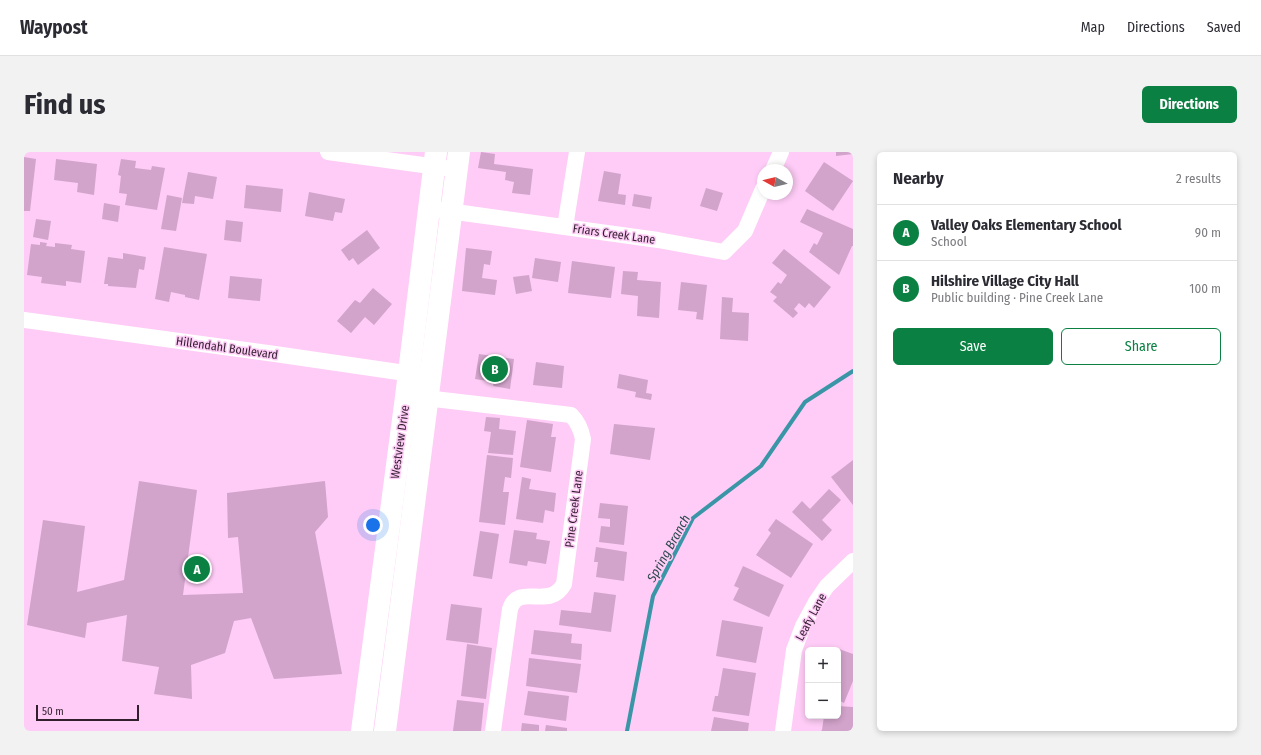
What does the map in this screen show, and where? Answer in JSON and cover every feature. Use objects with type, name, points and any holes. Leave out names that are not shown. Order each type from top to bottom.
[{"type":"main road","name":"Westview Drive","points":[[362,731],[406,397],[435,159]]},
{"type":"main road","name":"Westview Drive","points":[[386,731],[458,161]]},
{"type":"main road","points":[[372,648],[396,651]]},
{"type":"street","points":[[328,152],[458,161]]},
{"type":"street","points":[[565,227],[577,152]]},
{"type":"street","points":[[776,164],[781,152]]},
{"type":"street","name":"Friars Creek Lane","points":[[430,208],[658,240],[724,252],[745,231],[758,200]]},
{"type":"street","name":"Hillendahl Boulevard","points":[[24,320],[408,374],[429,387]]},
{"type":"street","name":"Pine Creek Lane","points":[[406,397],[429,387],[571,414],[579,424],[582,431],[583,439],[564,584],[561,590],[555,595],[548,597],[521,597],[515,600],[512,604],[510,609],[493,731]]},
{"type":"street","name":"Leafy Lane","points":[[783,731],[794,650],[803,626],[816,602],[828,586],[853,560]]},
{"type":"building","points":[[481,152],[495,154],[494,164],[533,169],[530,195],[512,193],[514,182],[505,180],[506,172],[478,168]]},
{"type":"building","points":[[836,152],[853,152],[853,154],[836,156]]},
{"type":"building","points":[[24,157],[36,159],[30,211],[24,211]]},
{"type":"building","points":[[56,159],[97,164],[94,195],[77,192],[78,183],[54,180]]},
{"type":"building","points":[[121,159],[136,161],[135,168],[151,170],[152,166],[165,168],[157,210],[125,205],[127,194],[119,193],[121,176],[118,175]]},
{"type":"building","points":[[824,162],[853,181],[833,211],[805,191]]},
{"type":"building","points":[[604,171],[621,174],[618,194],[626,195],[625,205],[598,201]]},
{"type":"building","points":[[188,172],[217,177],[213,199],[195,196],[194,204],[182,203]]},
{"type":"building","points":[[246,185],[283,189],[281,212],[244,208]]},
{"type":"building","points":[[706,188],[723,193],[717,211],[700,206]]},
{"type":"building","points":[[309,192],[345,199],[342,213],[335,212],[333,221],[305,216]]},
{"type":"building","points":[[634,194],[652,197],[650,209],[632,206]]},
{"type":"building","points":[[167,195],[182,198],[176,231],[161,229]]},
{"type":"building","points":[[104,203],[120,206],[118,222],[102,219]]},
{"type":"building","points":[[807,209],[853,229],[853,246],[839,275],[809,252],[814,243],[817,245],[823,233],[800,222]]},
{"type":"building","points":[[36,219],[51,221],[48,240],[33,237]]},
{"type":"building","points":[[226,220],[243,222],[241,242],[224,240]]},
{"type":"building","points":[[367,230],[380,248],[358,265],[353,258],[349,261],[341,250]]},
{"type":"building","points":[[40,242],[47,243],[46,246],[55,247],[55,243],[72,245],[71,249],[85,251],[81,283],[66,281],[66,286],[41,283],[42,277],[27,275],[31,244],[40,245]]},
{"type":"building","points":[[164,247],[207,254],[199,300],[171,292],[169,302],[155,299]]},
{"type":"building","points":[[466,248],[492,251],[490,265],[484,264],[482,278],[497,280],[495,295],[462,291]]},
{"type":"building","points":[[784,249],[831,287],[814,308],[809,303],[805,308],[799,303],[794,309],[798,313],[793,318],[773,301],[777,297],[770,292],[778,282],[781,284],[787,275],[772,263]]},
{"type":"building","points":[[123,253],[146,257],[144,270],[139,269],[136,288],[108,286],[108,284],[104,284],[108,257],[123,259]]},
{"type":"building","points":[[535,258],[561,262],[558,282],[532,278]]},
{"type":"building","points":[[572,261],[615,267],[611,298],[568,293]]},
{"type":"building","points":[[623,271],[638,272],[637,280],[661,282],[659,318],[637,316],[638,296],[621,294]]},
{"type":"building","points":[[529,275],[532,291],[516,294],[513,277]]},
{"type":"building","points":[[230,276],[262,279],[260,301],[228,298]]},
{"type":"building","points":[[681,282],[707,285],[703,320],[696,319],[697,312],[678,310]]},
{"type":"building","points":[[373,288],[392,304],[374,325],[365,317],[351,333],[337,321],[355,300],[360,303]]},
{"type":"building","points":[[722,297],[733,298],[732,312],[749,313],[748,341],[720,339]]},
{"type":"building","points":[[479,354],[514,359],[510,389],[493,386],[494,382],[475,379]]},
{"type":"building","points":[[536,362],[564,366],[562,388],[533,385]]},
{"type":"building","points":[[619,374],[648,380],[646,393],[652,394],[651,400],[635,397],[636,392],[617,388]]},
{"type":"building","points":[[486,417],[500,418],[499,429],[516,431],[513,455],[488,453],[491,432],[484,431]]},
{"type":"building","points":[[527,420],[553,424],[551,437],[556,437],[551,472],[520,467]]},
{"type":"building","points":[[614,424],[655,428],[650,460],[610,454]]},
{"type":"building","points":[[487,455],[513,458],[511,478],[505,477],[503,492],[509,492],[505,525],[479,522]]},
{"type":"building","points":[[853,460],[853,505],[831,477]]},
{"type":"building","points":[[522,477],[531,479],[529,489],[556,493],[554,512],[545,510],[543,523],[516,519]]},
{"type":"building","points":[[139,481],[197,490],[183,595],[243,593],[238,537],[228,538],[227,493],[325,481],[328,517],[315,532],[342,674],[274,679],[251,618],[234,621],[225,653],[191,665],[192,699],[154,694],[159,667],[122,661],[127,615],[87,623],[85,638],[27,625],[43,520],[85,526],[77,592],[124,580]]},
{"type":"building","points":[[829,489],[841,500],[822,520],[832,530],[822,541],[792,512],[802,501],[810,509]]},
{"type":"building","points":[[600,503],[628,506],[624,545],[599,542],[601,526],[610,527],[610,519],[598,518]]},
{"type":"building","points":[[776,519],[813,544],[791,578],[756,555],[771,533],[768,530]]},
{"type":"building","points":[[514,530],[537,533],[536,539],[550,541],[546,564],[528,561],[527,566],[509,563]]},
{"type":"building","points":[[480,531],[499,534],[492,579],[473,576]]},
{"type":"building","points":[[596,547],[627,552],[624,581],[596,577],[598,562],[594,562]]},
{"type":"building","points":[[743,566],[784,585],[769,617],[733,600],[739,588],[734,586]]},
{"type":"building","points":[[594,592],[616,595],[611,632],[559,625],[561,610],[591,613]]},
{"type":"building","points":[[451,604],[482,608],[478,644],[446,640]]},
{"type":"building","points":[[722,620],[763,627],[756,663],[716,656]]},
{"type":"building","points":[[534,630],[572,634],[571,643],[582,644],[581,660],[531,654]]},
{"type":"building","points":[[467,644],[492,648],[486,699],[461,696]]},
{"type":"building","points":[[841,650],[853,654],[853,681],[844,703],[841,702]]},
{"type":"building","points":[[529,658],[581,664],[577,693],[526,686]]},
{"type":"building","points":[[723,668],[756,673],[749,716],[712,711],[715,696],[718,696]]},
{"type":"building","points":[[528,691],[569,696],[566,721],[524,715]]},
{"type":"building","points":[[457,700],[484,703],[481,731],[453,731]]},
{"type":"building","points":[[841,706],[853,707],[853,731],[821,731],[824,719],[841,719]]},
{"type":"building","points":[[714,717],[749,723],[748,731],[711,731]]},
{"type":"building","points":[[522,723],[539,725],[539,731],[521,731]]},
{"type":"building","points":[[546,725],[567,728],[567,731],[545,731]]},
{"type":"waterway","name":"Spring Branch","points":[[627,731],[653,596],[693,518],[761,466],[805,402],[853,371]]},
{"type":"place","name":"Hilshire Village City Hall","points":[[495,369]]},
{"type":"place","name":"Valley Oaks Elementary School","points":[[197,569]]}]
